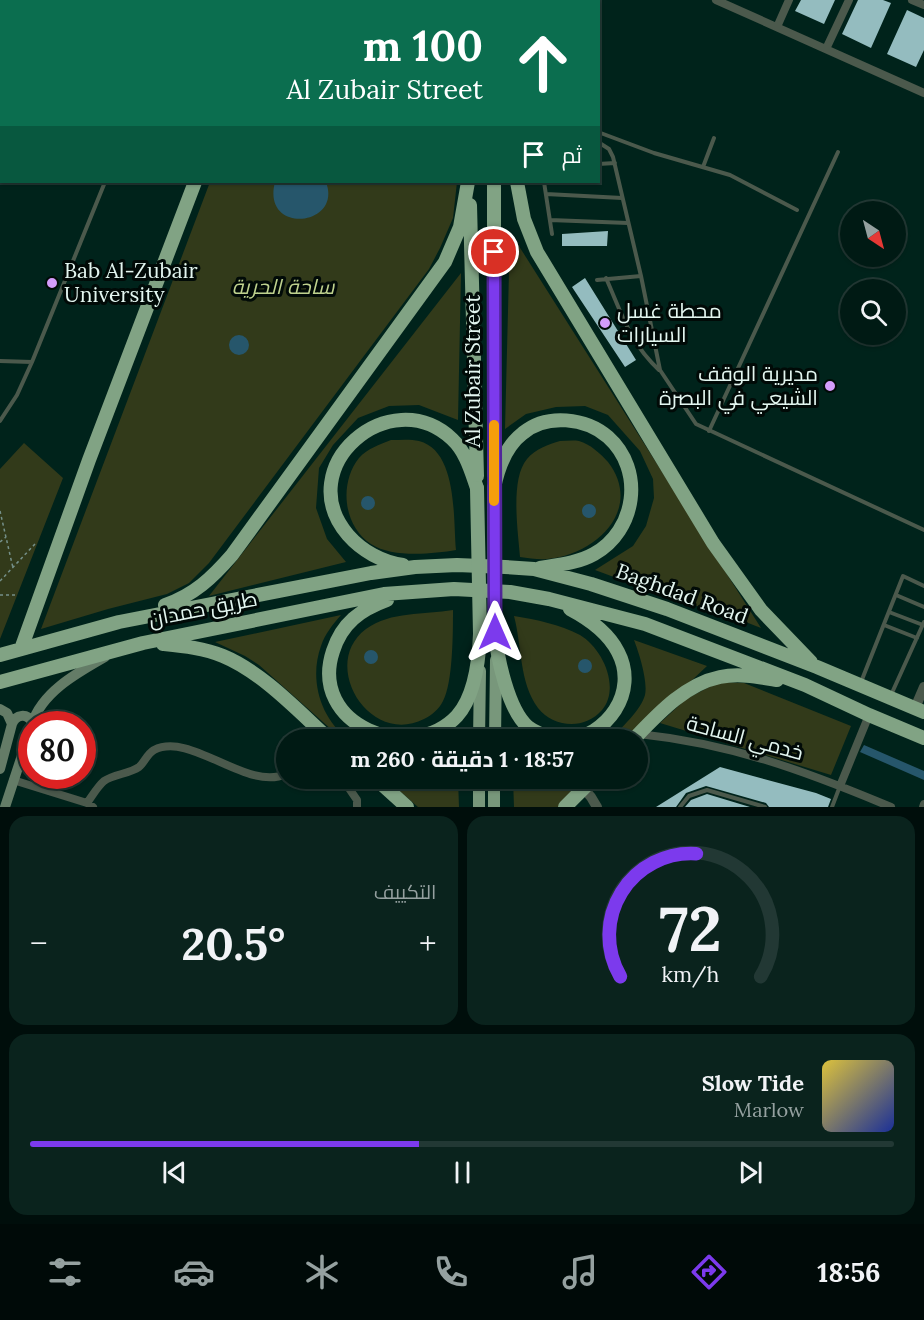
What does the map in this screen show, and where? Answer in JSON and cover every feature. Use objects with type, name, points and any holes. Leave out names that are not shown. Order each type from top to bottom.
[{"type":"highway","points":[[21,649],[89,460],[195,183]]},
{"type":"highway","points":[[417,591],[372,606],[357,614],[344,627],[336,640],[329,670],[333,694],[348,718],[370,732],[393,736],[420,735],[444,726],[466,703],[480,649],[469,183]]},
{"type":"highway","points":[[119,622],[182,599],[198,590],[231,555],[445,262],[460,227],[469,183]]},
{"type":"highway","name":"Al Zubair Street","points":[[494,183],[496,647],[505,681],[519,716],[532,729]]},
{"type":"highway","points":[[517,183],[524,219],[537,252],[713,543],[761,610],[817,667]]},
{"type":"highway","points":[[494,488],[497,472],[509,448],[523,433],[537,424],[564,420],[594,427],[608,437],[621,452],[632,486],[632,504],[623,526],[611,541],[593,554],[568,563],[534,569]]},
{"type":"highway","points":[[415,567],[391,564],[368,552],[356,543],[340,524],[333,510],[330,492],[335,467],[344,451],[355,438],[386,422],[419,421],[438,428],[453,440],[464,453],[477,488]]},
{"type":"highway","name":"Baghdad Road","points":[[415,567],[457,565],[534,569],[591,584],[667,609],[920,710]]},
{"type":"highway","name":"طريق حمدان","points":[[0,655],[119,622],[371,573],[415,567]]},
{"type":"highway","name":"Baghdad Road","points":[[417,591],[454,589],[510,592],[549,599],[645,624],[805,685],[924,738]]},
{"type":"highway","name":"طريق حمدان","points":[[0,682],[143,642],[384,594],[417,591]]},
{"type":"highway","points":[[549,599],[580,615],[603,632],[619,653],[624,678],[621,699],[608,721],[596,729]]},
{"type":"highway","points":[[143,642],[178,645],[223,657],[241,666],[274,690],[318,729]]},
{"type":"highway","points":[[644,729],[694,686],[719,677],[753,676],[805,685]]},
{"type":"highway","points":[[387,789],[407,807]]},
{"type":"highway","points":[[565,807],[584,789]]},
{"type":"main road","points":[[495,729],[496,647]]},
{"type":"main road","points":[[38,711],[56,690],[80,672],[121,648]]},
{"type":"main road","points":[[479,729],[480,649]]},
{"type":"main road","points":[[0,709],[7,713],[12,724]]},
{"type":"main road","points":[[0,768],[12,724],[18,716]]},
{"type":"main road","points":[[0,742],[4,753]]},
{"type":"main road","points":[[5,807],[18,765]]},
{"type":"main road","points":[[479,789],[479,807]]},
{"type":"main road","points":[[494,789],[494,807]]},
{"type":"street","points":[[716,0],[728,2],[777,27],[924,93]]},
{"type":"street","points":[[777,27],[789,0]]},
{"type":"street","points":[[826,49],[849,0]]},
{"type":"street","points":[[912,0],[924,5]]},
{"type":"street","points":[[920,710],[924,687]]},
{"type":"street","points":[[840,786],[869,715]]},
{"type":"street","name":"خدمي الساحة","points":[[648,738],[689,740],[729,748],[784,765],[891,807]]},
{"type":"street","points":[[13,780],[90,805],[104,781],[138,767],[154,750],[171,746],[188,750],[251,774],[276,777]]},
{"type":"street","points":[[350,789],[357,800],[357,807]]},
{"type":"street","points":[[584,789],[597,807]]},
{"type":"lane","points":[[600,133],[654,153],[730,175],[797,210]]},
{"type":"lane","points":[[702,167],[714,138]]},
{"type":"lane","points":[[600,144],[611,153],[615,163],[660,370]]},
{"type":"lane","points":[[709,431],[838,152]]},
{"type":"lane","points":[[600,164],[615,163]]},
{"type":"lane","points":[[0,421],[17,395],[32,362],[105,183]]},
{"type":"lane","points":[[544,183],[552,234]]},
{"type":"lane","points":[[546,194],[622,198]]},
{"type":"lane","points":[[550,220],[628,223]]},
{"type":"lane","points":[[597,280],[641,276]]},
{"type":"lane","points":[[606,278],[633,341],[660,370],[696,424],[924,530]]},
{"type":"lane","points":[[0,361],[32,362]]},
{"type":"lane","points":[[860,685],[903,576],[924,586]]},
{"type":"lane","points":[[896,594],[924,607]]},
{"type":"lane","points":[[889,612],[923,623],[890,698]]},
{"type":"lane","points":[[884,625],[917,638]]},
{"type":"lane","points":[[832,807],[840,786]]},
{"type":"lane","points":[[680,807],[689,796],[707,790],[750,805],[765,807]]},
{"type":"path","points":[[0,511],[13,568]]},
{"type":"path","points":[[0,542],[6,537]]},
{"type":"path","points":[[0,581],[34,544]]},
{"type":"path","points":[[0,595],[18,595]]},
{"type":"green space","name":"ساحة الحرية","points":[[210,183],[457,183],[453,218],[429,269],[209,563],[189,583],[167,594],[41,629]]},
{"type":"green space","points":[[510,232],[761,628],[720,612],[681,602],[595,570],[633,546],[646,526],[654,498],[653,479],[640,451],[608,415],[585,406],[556,407],[526,414],[505,429]]},
{"type":"green space","points":[[461,273],[458,420],[419,405],[389,406],[358,418],[333,445],[319,468],[316,508],[327,539],[346,562],[209,596]]},
{"type":"green space","points":[[391,440],[419,441],[432,447],[441,458],[451,488],[456,550],[424,554],[390,551],[371,544],[354,526],[347,504],[348,479],[359,458],[374,447]]},
{"type":"green space","points":[[560,441],[583,442],[608,462],[618,479],[621,496],[617,512],[609,527],[582,549],[565,556],[547,559],[520,557],[516,506],[518,479],[527,459],[534,452]]},
{"type":"green space","points":[[24,443],[63,478],[0,639],[0,469]]},
{"type":"green space","points":[[453,610],[451,670],[446,693],[439,707],[424,719],[404,725],[385,722],[369,712],[357,698],[349,680],[348,662],[353,644],[366,629],[386,619]]},
{"type":"green space","points":[[341,615],[321,646],[316,672],[324,709],[337,729],[331,729],[259,665],[215,642]]},
{"type":"green space","points":[[514,616],[564,628],[588,641],[602,658],[609,680],[610,690],[602,710],[587,721],[570,724],[552,720],[538,708],[527,687]]},
{"type":"green space","points":[[634,640],[707,666],[641,729],[620,729],[635,713],[645,695],[646,689]]},
{"type":"green space","points":[[719,682],[744,683],[851,726],[831,775],[660,723],[686,699]]},
{"type":"green space","points":[[397,789],[458,789],[459,807],[418,807]]},
{"type":"green space","points":[[513,789],[579,789],[560,807],[514,807]]},
{"type":"water","points":[[275,183],[326,183],[328,197],[323,208],[314,216],[302,219],[289,217],[279,211],[274,199]]},
{"type":"water","points":[[239,335],[246,338],[249,345],[246,352],[239,355],[232,352],[229,345],[232,338]]},
{"type":"water","points":[[365,496],[371,496],[375,503],[371,510],[365,510],[361,506],[361,500]]},
{"type":"water","points":[[586,504],[592,504],[596,511],[592,518],[586,518],[582,514],[582,508]]},
{"type":"water","points":[[368,650],[374,650],[378,657],[374,664],[368,664],[364,660],[364,654]]},
{"type":"water","points":[[582,659],[588,659],[592,666],[588,673],[582,673],[578,669],[578,663]]},
{"type":"water","points":[[864,745],[924,771],[924,780],[860,752]]},
{"type":"building","points":[[801,0],[835,0],[824,24],[795,11]]},
{"type":"building","points":[[858,0],[883,0],[891,3],[871,48],[842,34]]},
{"type":"building","points":[[907,10],[924,18],[924,50],[916,67],[887,54]]},
{"type":"building","points":[[608,231],[607,246],[562,246],[562,234]]},
{"type":"building","name":"محطة غسل السيارات","points":[[585,278],[636,360],[625,367],[572,287]]},
{"type":"building","points":[[720,767],[831,799],[828,807],[769,807],[766,803],[706,786],[686,793],[676,807],[656,807]]},
{"type":"building","points":[[707,794],[750,807],[685,807],[691,800]]},
{"type":"slow traffic","points":[[494,425],[494,501]]},
{"type":"place","name":"Bab Al-Zubair University","points":[[52,283]]},
{"type":"place","name":"محطة غسل السيارات","points":[[605,323]]},
{"type":"place","name":"مديرية الوقف الشيعي في البصرة","points":[[830,386]]},
{"type":"route","points":[[494,252],[495,632]]}]
